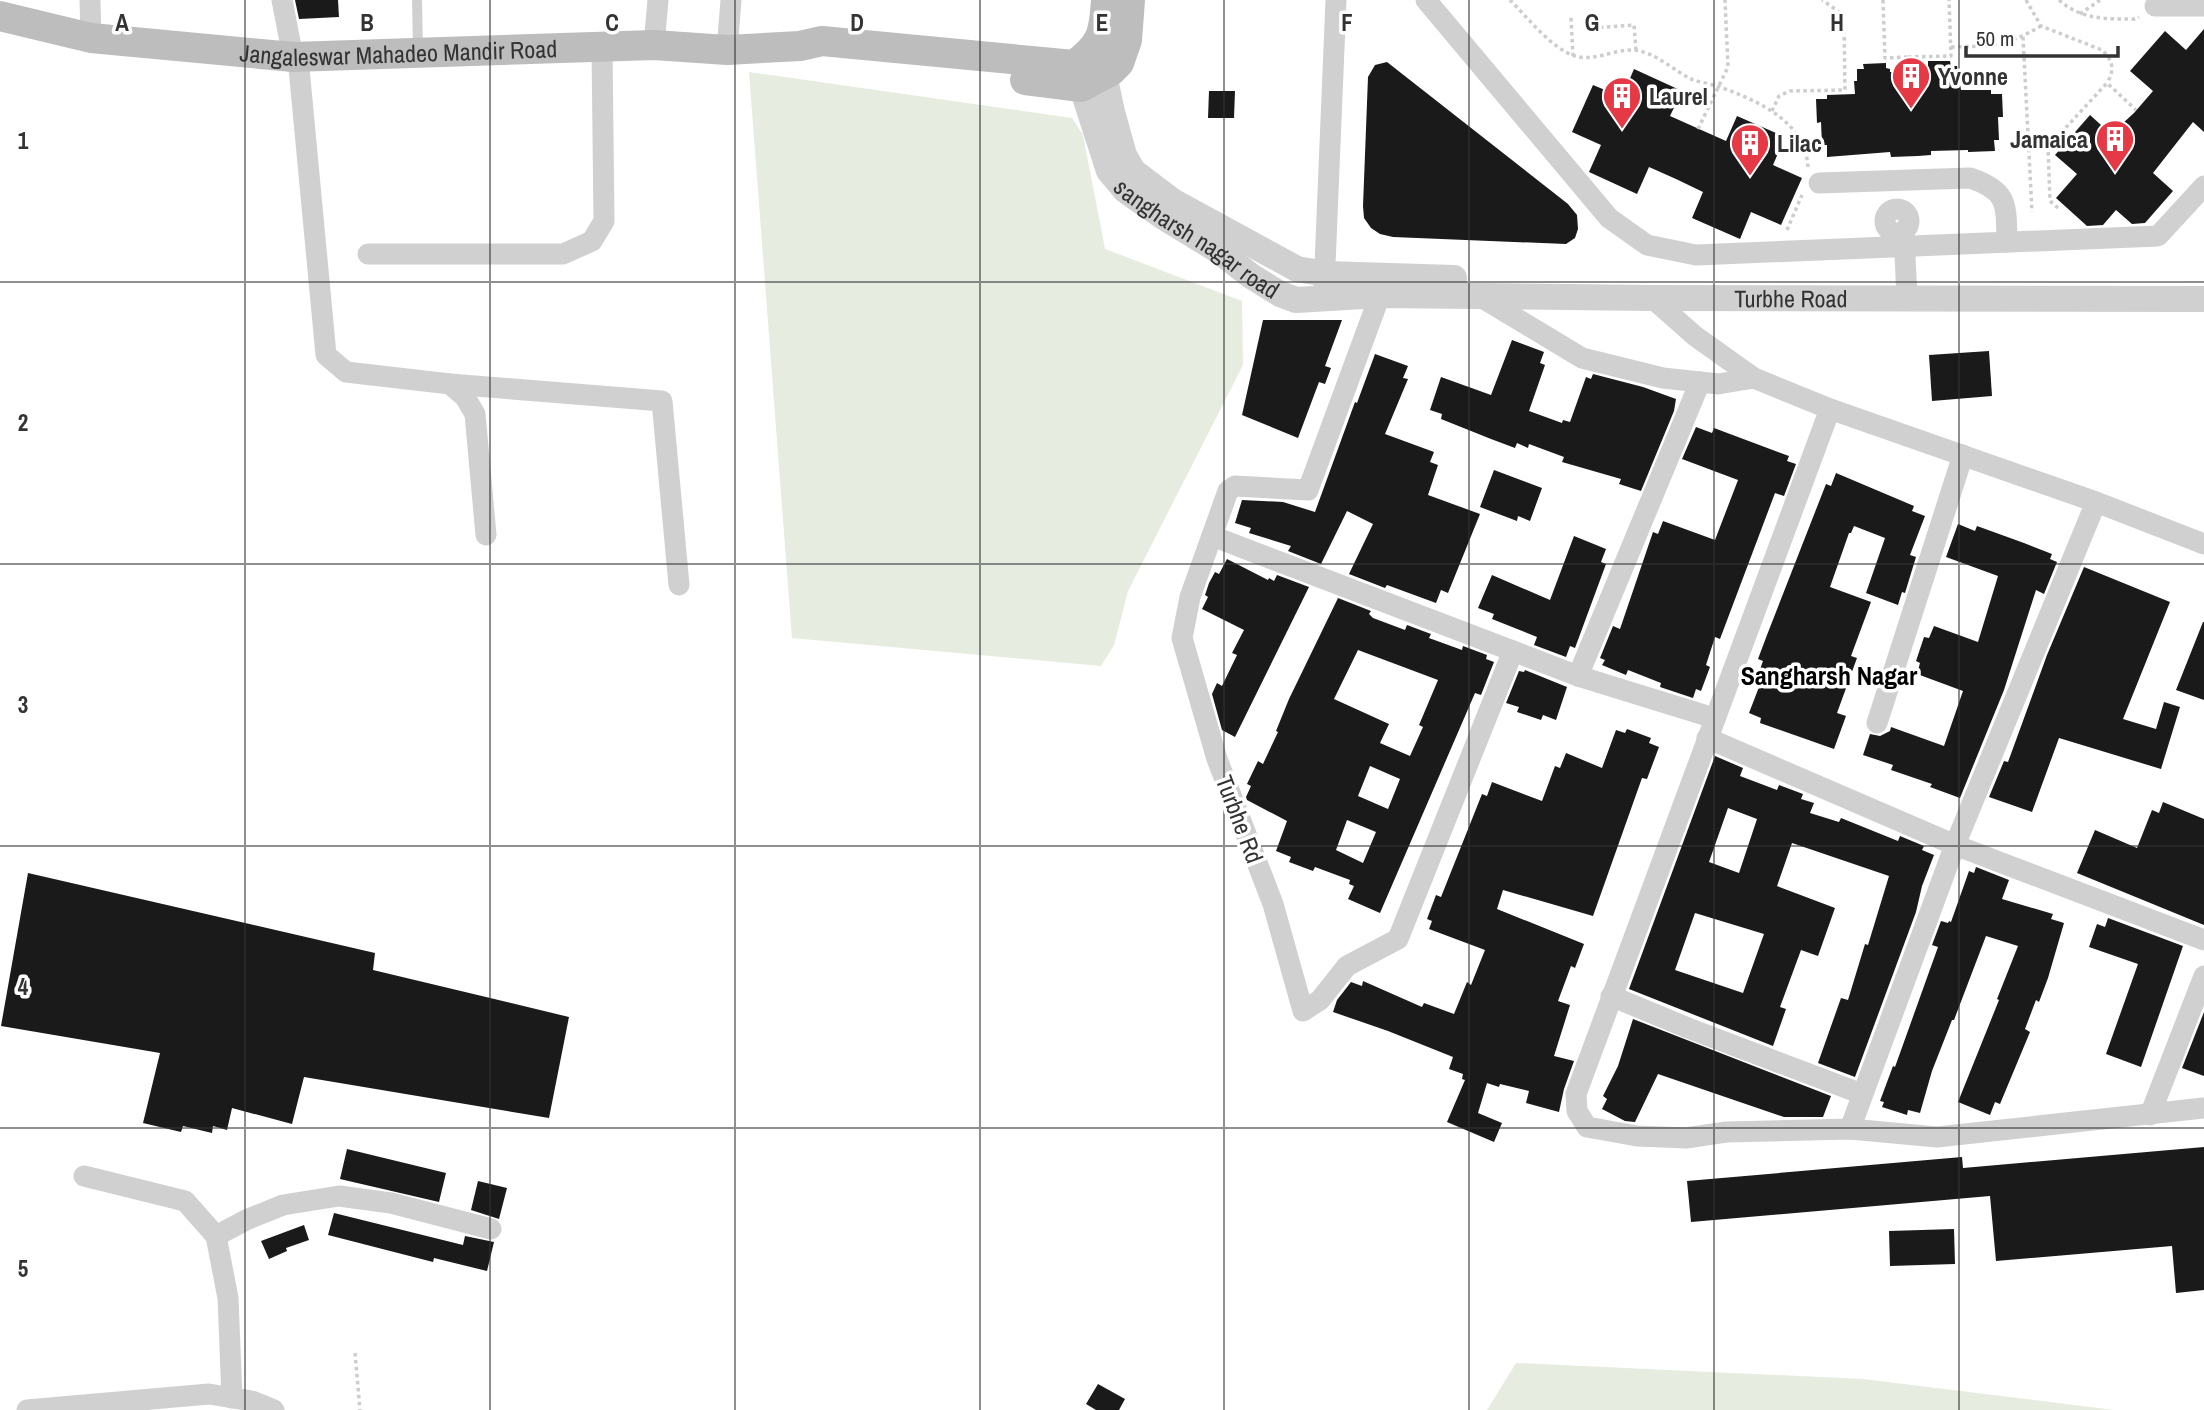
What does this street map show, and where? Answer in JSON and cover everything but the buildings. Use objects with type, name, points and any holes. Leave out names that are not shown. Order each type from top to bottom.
[{"type":"main road","points":[[1087,75],[1104,28],[1106,0]]},
{"type":"main road","points":[[1087,75],[1119,63],[1127,40],[1130,0]]},
{"type":"main road","name":"Jangaleswar Mahadeo Mandir Road","points":[[0,16],[90,38],[292,57],[654,45],[727,50],[800,46],[822,41],[1087,75]]},
{"type":"street","points":[[90,0],[90,38]]},
{"type":"street","points":[[282,0],[292,57],[299,68],[326,355],[346,372],[450,384],[662,401],[679,585]]},
{"type":"street","points":[[654,45],[658,0]]},
{"type":"street","points":[[727,50],[731,0]]},
{"type":"street","points":[[1324,286],[1336,0]]},
{"type":"street","points":[[1426,0],[1609,218],[1647,245],[1696,255],[1779,251],[1898,239],[2007,242],[2158,236],[2204,186]]},
{"type":"street","points":[[2148,11],[2204,6]]},
{"type":"street","points":[[368,254],[563,254],[592,241],[604,221],[602,48]]},
{"type":"street","points":[[1087,75],[1112,112],[1124,155],[1133,172],[1174,202],[1324,286],[1380,295]]},
{"type":"street","points":[[1809,184],[1970,177],[1991,187],[2006,204],[2007,242]]},
{"type":"street","points":[[1898,239],[1900,290]]},
{"type":"street","points":[[1324,286],[1641,281],[1900,290],[2204,282]]},
{"type":"street","name":"Turbhe Road","points":[[1380,295],[1652,298],[1900,290],[2204,299]]},
{"type":"street","name":"Turbhe Rd","points":[[1380,295],[1308,491],[1235,486],[1228,491],[1190,597],[1182,638],[1217,759],[1273,904],[1303,1011],[1320,1000],[1347,966],[1398,939],[1513,651]]},
{"type":"street","points":[[1479,296],[1582,358],[1663,378],[1718,384],[1754,378]]},
{"type":"street","points":[[1652,298],[1695,336],[1754,378],[1830,409],[2095,502],[2204,544]]},
{"type":"street","points":[[1578,676],[1700,382]]},
{"type":"street","points":[[450,384],[465,397],[474,415],[486,535]]},
{"type":"street","points":[[1830,409],[1611,996],[1576,1094],[1577,1111],[1587,1127],[1637,1136],[1686,1138],[1726,1132],[1850,1129],[1937,1137],[2204,1108]]},
{"type":"street","points":[[1877,723],[1963,455]]},
{"type":"street","points":[[1850,1129],[1955,845],[2095,502]]},
{"type":"street","points":[[1212,537],[1578,676],[1714,718]]},
{"type":"street","points":[[1707,738],[1955,845],[2204,940]]},
{"type":"street","points":[[2150,1115],[2204,976]]},
{"type":"street","points":[[1611,996],[1862,1094]]},
{"type":"street","points":[[84,1175],[185,1201],[216,1236],[245,1403]]},
{"type":"street","points":[[216,1236],[283,1205],[339,1196],[391,1203],[491,1229]]},
{"type":"street","points":[[27,1410],[120,1406],[209,1394],[274,1410]]},
{"type":"lane","points":[[417,0],[418,53]]},
{"type":"path","points":[[1510,0],[1558,47],[1573,56],[1583,58],[1620,50],[1636,50],[1649,54],[1692,79],[1718,87],[1772,111],[1790,124],[1801,141],[1808,164],[1809,184],[1779,251]]},
{"type":"path","points":[[1698,129],[1728,67],[1725,0]]},
{"type":"path","points":[[1772,111],[1779,96],[1790,91],[1845,90],[1844,24],[1838,11],[1822,0]]},
{"type":"path","points":[[1883,0],[1885,58],[1951,56],[1949,0]]},
{"type":"path","points":[[2026,0],[2041,26],[2102,50],[2109,56],[2112,65],[2112,74],[2107,82],[2048,147],[2050,201],[2058,208]]},
{"type":"path","points":[[2059,0],[2080,14],[2100,19],[2135,19],[2148,11]]},
{"type":"path","points":[[2080,14],[2101,0]]},
{"type":"path","points":[[1593,12],[1595,28],[1634,25],[1636,50]]},
{"type":"path","points":[[1571,18],[1573,56]]},
{"type":"path","points":[[1951,47],[1997,46],[2022,37],[2041,26]]},
{"type":"path","points":[[2022,37],[2032,212]]},
{"type":"path","points":[[1908,57],[1908,71]]},
{"type":"path","points":[[2107,82],[2136,110]]},
{"type":"path","points":[[355,1353],[360,1410]]},
{"type":"shaded area","points":[[749,72],[1072,118],[1083,135],[1105,249],[1242,301],[1243,365],[1128,591],[1114,645],[1101,666],[792,638]]},
{"type":"shaded area","points":[[1516,1363],[1863,1379],[2114,1410],[1487,1410]]},
{"type":"place","name":"Yvonne","points":[[1911,110]]},
{"type":"place","name":"Laurel","points":[[1622,130]]},
{"type":"place","name":"Jamaica","points":[[2115,173]]},
{"type":"place","name":"Lilac","points":[[1750,177]]},
{"type":"district","name":"Sangharsh Nagar","points":[[1829,675]]}]
